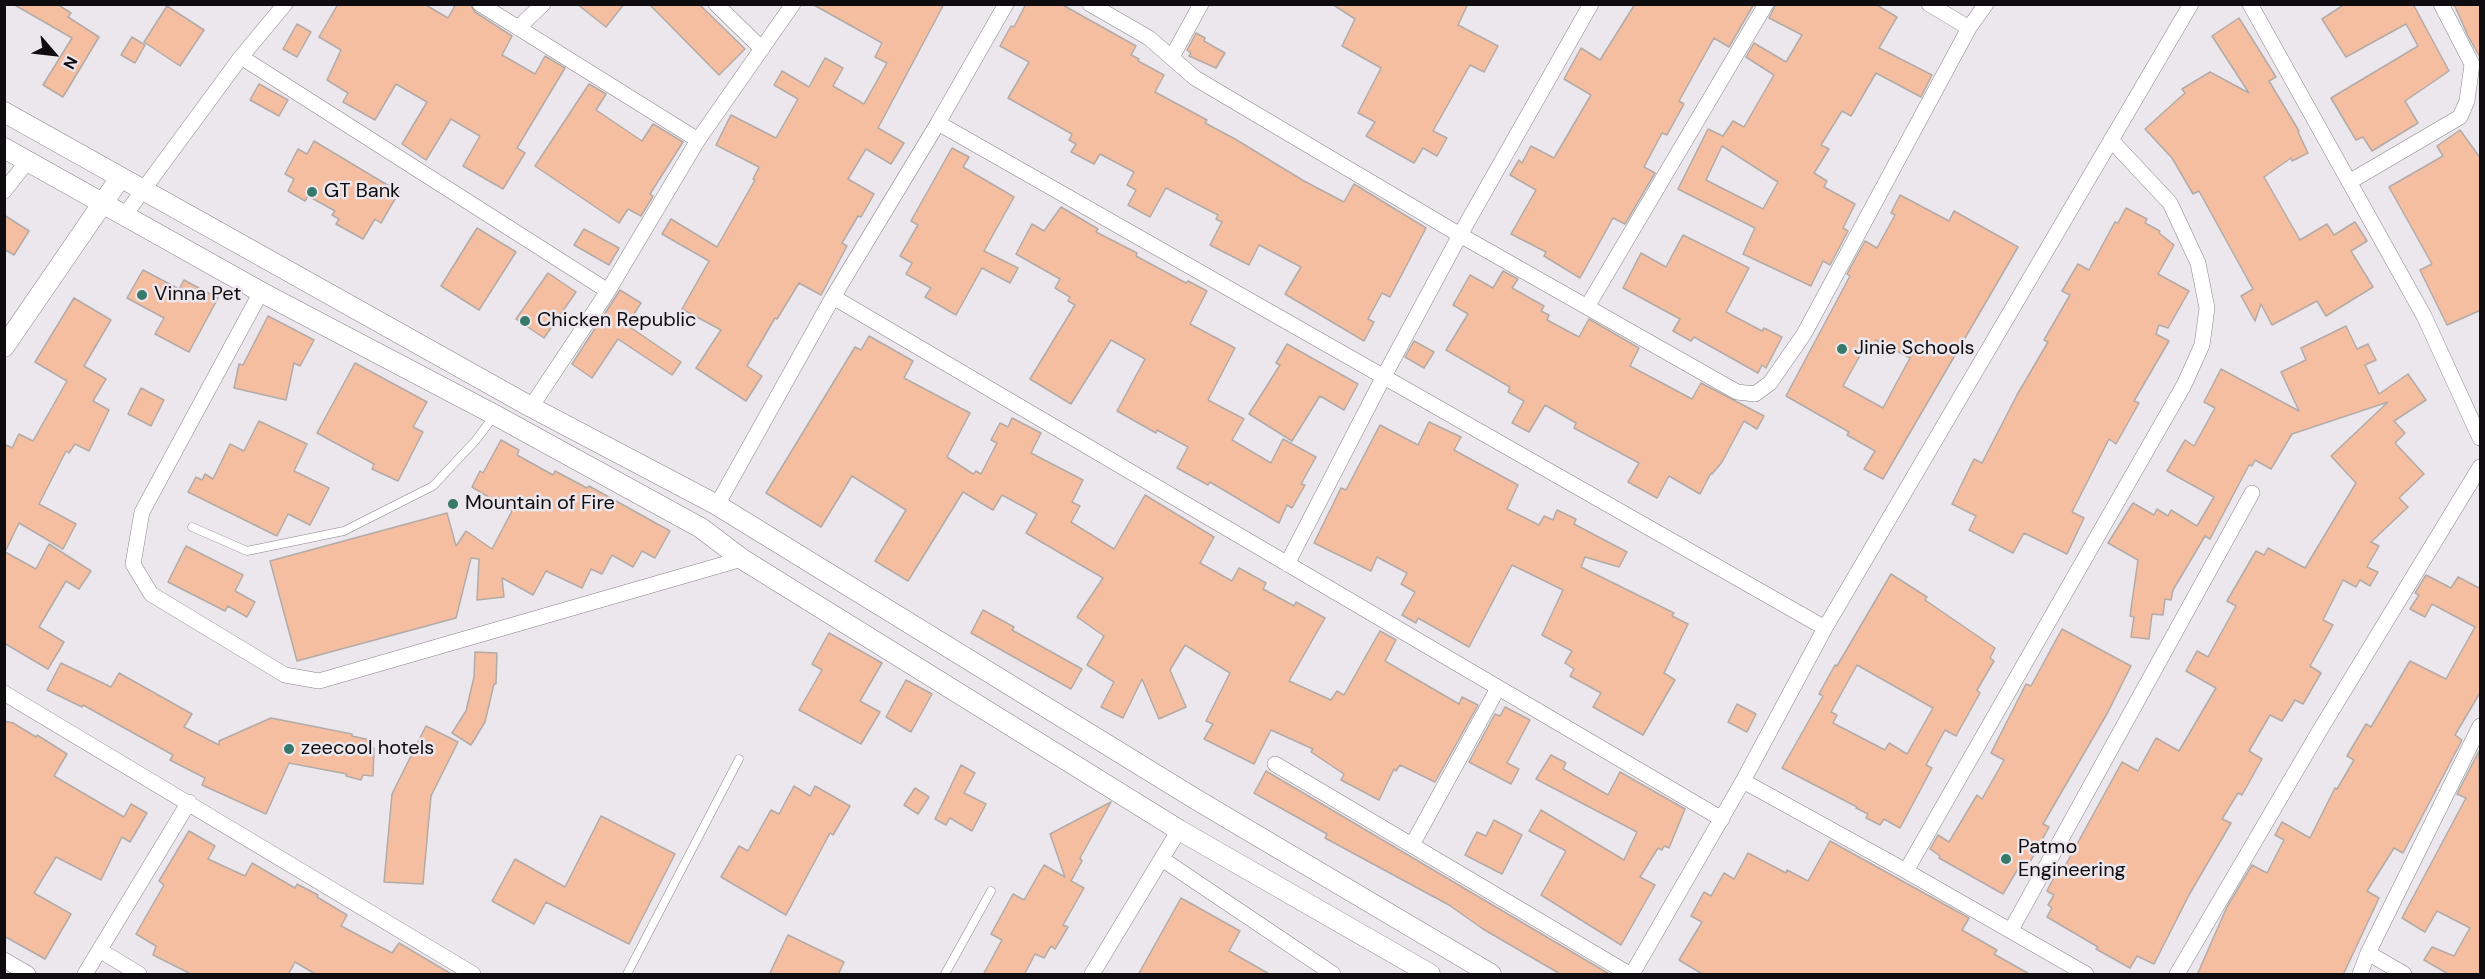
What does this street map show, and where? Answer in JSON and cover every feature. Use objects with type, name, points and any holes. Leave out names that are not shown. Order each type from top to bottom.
[{"type":"street","points":[[124,216],[241,57],[285,4]]},
{"type":"street","points":[[480,4],[698,140]]},
{"type":"street","points":[[518,28],[543,4]]},
{"type":"street","points":[[716,4],[762,49]]},
{"type":"street","points":[[531,407],[608,291],[698,140],[794,4]]},
{"type":"street","points":[[717,505],[833,297],[939,123],[1006,4]]},
{"type":"street","points":[[1090,4],[1149,38],[1195,78],[1460,235],[1737,392],[1755,394],[1770,383],[1804,334],[1969,28],[1986,4]]},
{"type":"street","points":[[1172,57],[1201,4]]},
{"type":"street","points":[[1287,564],[1460,235],[1591,4]]},
{"type":"street","points":[[1587,307],[1766,4]]},
{"type":"street","points":[[1929,4],[1969,28]]},
{"type":"street","points":[[1275,764],[1631,975],[1722,819],[1825,628],[2191,4]]},
{"type":"street","points":[[2250,4],[2424,316],[2481,438]]},
{"type":"street","points":[[2349,182],[2460,117],[2467,101],[2472,64],[2441,4]]},
{"type":"street","points":[[241,57],[608,291]]},
{"type":"street","points":[[4,112],[531,407],[717,505],[1197,800],[1491,975]]},
{"type":"street","points":[[939,123],[1825,628]]},
{"type":"street","points":[[1906,871],[2184,385],[2202,345],[2207,308],[2198,263],[2170,203],[2111,140]]},
{"type":"street","points":[[4,148],[261,292],[495,415],[702,528],[742,559],[1179,830],[1430,975]]},
{"type":"street","points":[[4,191],[27,162]]},
{"type":"street","points":[[4,347],[120,178]]},
{"type":"street","points":[[261,292],[142,512],[133,564],[151,594],[285,675],[319,681],[742,559]]},
{"type":"street","points":[[833,297],[1722,819]]},
{"type":"street","points":[[2177,975],[2320,730],[2481,467]]},
{"type":"street","points":[[2011,930],[2252,493]]},
{"type":"street","points":[[1412,845],[1498,688]]},
{"type":"street","points":[[4,693],[189,802],[473,975]]},
{"type":"street","points":[[1032,739],[1049,709]]},
{"type":"street","points":[[2360,975],[2368,952],[2481,726]]},
{"type":"street","points":[[1743,781],[2011,930],[2086,975]]},
{"type":"street","points":[[85,975],[189,802]]},
{"type":"street","points":[[1092,975],[1179,830]]},
{"type":"street","points":[[1162,859],[1333,975]]},
{"type":"street","points":[[101,951],[140,975]]},
{"type":"street","points":[[2368,952],[2404,975]]},
{"type":"street","points":[[4,960],[28,975]]},
{"type":"lane","points":[[192,527],[247,551],[344,531],[433,486],[476,440],[495,415]]},
{"type":"lane","points":[[627,975],[739,759]]},
{"type":"lane","points":[[945,975],[991,891]]},
{"type":"building","points":[[13,4],[57,4],[71,13],[68,17],[99,37],[63,97],[43,85],[72,38]]},
{"type":"building","points":[[338,4],[424,4],[448,18],[456,4],[470,4],[475,12],[512,36],[502,55],[535,74],[545,56],[565,68],[517,148],[525,153],[503,189],[463,166],[480,136],[451,119],[426,160],[402,144],[427,102],[396,84],[375,120],[343,102],[348,93],[327,80],[341,50],[319,37]]},
{"type":"building","points":[[577,4],[624,4],[606,27]]},
{"type":"building","points":[[649,4],[699,4],[745,49],[719,75]]},
{"type":"building","points":[[812,4],[944,4],[878,128],[904,143],[891,164],[866,149],[848,179],[874,194],[842,243],[847,246],[821,295],[799,283],[777,319],[775,318],[747,366],[762,376],[746,401],[696,368],[721,330],[682,309],[709,261],[662,234],[671,219],[717,247],[755,180],[753,179],[759,167],[716,145],[731,115],[776,138],[798,99],[774,85],[782,71],[809,87],[825,58],[843,68],[833,86],[864,104],[887,63],[875,57],[882,43]]},
{"type":"building","points":[[1026,4],[1061,4],[1136,46],[1131,55],[1164,75],[1155,92],[1207,120],[1205,123],[1304,181],[1344,202],[1354,184],[1426,228],[1390,297],[1382,293],[1368,319],[1374,322],[1364,341],[1285,294],[1301,267],[1259,245],[1249,265],[1210,245],[1222,222],[1216,219],[1218,215],[1166,188],[1150,217],[1128,205],[1136,190],[1127,185],[1134,172],[1100,154],[1094,164],[1071,152],[1076,144],[1069,140],[1072,134],[1008,98],[1029,62],[1000,46],[1011,26],[1014,27]]},
{"type":"building","points":[[1332,4],[1468,4],[1458,25],[1498,46],[1484,72],[1470,65],[1433,131],[1447,138],[1437,156],[1423,148],[1414,163],[1366,136],[1375,122],[1358,113],[1381,68],[1342,46],[1355,19]]},
{"type":"building","points":[[1635,4],[1754,4],[1729,47],[1714,38],[1679,101],[1684,104],[1667,135],[1662,133],[1644,167],[1655,173],[1625,224],[1613,218],[1580,278],[1544,256],[1546,252],[1511,234],[1536,190],[1510,175],[1519,160],[1522,163],[1531,146],[1554,158],[1591,95],[1564,79],[1581,48],[1600,60]]},
{"type":"building","points":[[1776,4],[1875,4],[1897,17],[1879,48],[1932,75],[1921,97],[1876,73],[1851,116],[1842,111],[1821,145],[1829,149],[1814,173],[1827,181],[1824,187],[1855,204],[1843,228],[1848,231],[1830,265],[1823,261],[1811,286],[1743,254],[1755,228],[1678,189],[1708,129],[1723,136],[1733,121],[1744,127],[1774,75],[1746,57],[1754,43],[1786,62],[1802,35],[1769,18]],"holes":[[[1722,146],[1778,182],[1763,209],[1706,180]]]},
{"type":"building","points":[[2345,4],[2413,4],[2449,71],[2405,101],[2418,123],[2372,151],[2363,137],[2356,140],[2331,98],[2418,46],[2406,24],[2346,57],[2322,19]]},
{"type":"building","points":[[2454,4],[2481,4],[2481,59],[2468,36]]},
{"type":"building","points":[[167,6],[204,30],[180,66],[144,42]]},
{"type":"building","points":[[2239,18],[2276,77],[2269,81],[2299,131],[2308,153],[2292,161],[2291,158],[2264,177],[2300,240],[2327,224],[2334,235],[2355,222],[2367,241],[2351,251],[2373,287],[2326,316],[2317,301],[2272,325],[2261,304],[2255,321],[2241,296],[2253,289],[2199,191],[2193,194],[2172,158],[2145,129],[2185,93],[2182,89],[2210,72],[2249,93],[2212,36]]},
{"type":"building","points":[[297,24],[311,32],[297,57],[283,49]]},
{"type":"building","points":[[1196,33],[1205,38],[1204,41],[1225,53],[1216,68],[1189,56],[1191,53],[1187,50]]},
{"type":"building","points":[[132,37],[145,45],[135,63],[121,55]]},
{"type":"building","points":[[259,84],[288,100],[279,116],[250,100]]},
{"type":"building","points":[[589,84],[606,94],[596,110],[642,141],[653,124],[683,142],[650,194],[653,196],[641,216],[628,209],[619,223],[535,166]]},
{"type":"building","points":[[2460,130],[2481,159],[2481,310],[2447,325],[2420,270],[2432,264],[2389,187],[2443,156],[2437,146]]},
{"type":"building","points":[[314,141],[399,192],[381,223],[375,219],[363,239],[336,224],[339,219],[332,215],[335,211],[308,196],[305,201],[288,191],[294,179],[285,174],[298,149],[307,154]]},
{"type":"building","points":[[952,148],[969,157],[963,167],[1014,197],[984,251],[1018,268],[1010,283],[982,268],[956,315],[925,297],[931,288],[906,274],[912,263],[900,256],[918,225],[911,221]]},
{"type":"building","points":[[1900,195],[1949,221],[1954,211],[2018,247],[1883,479],[1864,469],[1875,451],[1847,435],[1849,432],[1786,396],[1850,276],[1847,274],[1865,241],[1877,248],[1895,215],[1891,213]],"holes":[[[1876,340],[1910,358],[1883,408],[1843,386],[1867,343],[1873,346]]]},
{"type":"building","points":[[1061,207],[1098,229],[1096,232],[1137,253],[1136,256],[1186,283],[1188,281],[1207,291],[1190,324],[1235,348],[1208,400],[1244,419],[1232,440],[1271,463],[1283,439],[1316,457],[1301,484],[1305,485],[1292,508],[1287,505],[1279,523],[1210,482],[1208,485],[1177,468],[1188,447],[1157,430],[1156,433],[1117,411],[1145,359],[1111,340],[1071,404],[1030,379],[1075,305],[1068,301],[1070,297],[1055,288],[1060,279],[1016,254],[1032,224],[1044,231]]},
{"type":"building","points":[[2126,208],[2147,219],[2145,223],[2160,231],[2159,233],[2174,245],[2158,274],[2189,291],[2168,328],[2159,325],[2156,334],[2169,341],[2134,401],[2139,403],[2116,444],[2109,439],[2072,512],[2084,518],[2067,554],[2024,533],[2013,553],[1969,530],[1976,516],[1952,504],[1974,459],[1982,463],[2017,395],[2048,342],[2044,340],[2070,295],[2062,291],[2078,264],[2089,270],[2115,222],[2118,223]]},
{"type":"building","points":[[4,215],[29,231],[14,255],[4,249]]},
{"type":"building","points":[[477,228],[516,252],[479,310],[441,286]]},
{"type":"building","points":[[584,229],[619,248],[609,265],[574,245]]},
{"type":"building","points":[[1683,235],[1749,268],[1726,312],[1762,331],[1764,328],[1782,337],[1766,368],[1762,365],[1758,373],[1694,337],[1691,341],[1673,331],[1680,319],[1623,288],[1641,253],[1666,267]]},
{"type":"building","points":[[143,270],[179,289],[184,280],[218,298],[189,352],[155,334],[164,318],[127,298]]},
{"type":"building","points":[[1503,271],[1518,279],[1512,288],[1544,306],[1541,311],[1549,315],[1547,320],[1579,337],[1589,319],[1639,348],[1630,366],[1692,399],[1701,383],[1764,416],[1757,429],[1744,421],[1722,462],[1711,473],[1700,494],[1669,476],[1657,498],[1628,482],[1639,463],[1574,428],[1576,423],[1545,405],[1529,432],[1512,423],[1524,401],[1508,392],[1510,387],[1446,350],[1468,314],[1453,305],[1470,275],[1493,288]]},
{"type":"building","points":[[548,273],[576,292],[544,338],[516,319]]},
{"type":"building","points":[[620,290],[641,303],[627,325],[681,362],[672,375],[618,339],[592,378],[572,364]]},
{"type":"building","points":[[74,298],[111,320],[84,366],[106,379],[93,401],[109,410],[89,451],[75,444],[69,453],[66,451],[39,504],[76,524],[63,549],[19,523],[5,552],[36,569],[49,544],[91,571],[79,589],[66,581],[39,627],[64,642],[48,669],[4,643],[4,444],[12,448],[19,434],[33,441],[67,381],[35,362]]},
{"type":"building","points":[[268,316],[314,340],[300,366],[294,363],[286,400],[234,388],[239,364],[243,365]]},
{"type":"building","points":[[2346,326],[2357,349],[2368,344],[2376,360],[2365,365],[2379,394],[2408,374],[2426,400],[2394,421],[2405,433],[2395,443],[2424,474],[2399,498],[2408,507],[2371,542],[2379,546],[2367,567],[2378,572],[2370,586],[2360,580],[2356,587],[2343,580],[2323,620],[2333,625],[2310,666],[2321,673],[2303,704],[2295,700],[2282,721],[2270,715],[2249,751],[2262,759],[2242,795],[2238,793],[2222,819],[2231,823],[2189,895],[2154,964],[2137,956],[2130,968],[2047,917],[2052,908],[2048,905],[2054,895],[2047,891],[2055,875],[2059,877],[2122,762],[2138,771],[2156,738],[2179,751],[2216,688],[2186,671],[2197,651],[2208,657],[2236,606],[2227,601],[2256,551],[2264,555],[2268,548],[2305,568],[2356,483],[2331,456],[2388,402],[2292,434],[2271,469],[2255,460],[2252,466],[2249,465],[2210,539],[2205,536],[2173,590],[2171,600],[2165,599],[2163,615],[2152,614],[2149,639],[2131,637],[2134,617],[2130,616],[2138,560],[2108,543],[2133,503],[2154,515],[2157,509],[2168,516],[2171,510],[2197,526],[2214,497],[2167,471],[2185,440],[2194,446],[2215,408],[2204,402],[2221,369],[2299,411],[2281,372],[2306,360],[2301,348]]},
{"type":"building","points":[[869,336],[913,361],[904,378],[970,413],[947,457],[973,474],[976,471],[981,474],[997,443],[991,440],[1000,423],[1008,427],[1012,418],[1041,433],[1031,453],[1083,480],[1072,502],[1080,506],[1071,522],[1114,549],[1145,495],[1214,537],[1200,563],[1232,581],[1239,568],[1266,583],[1263,589],[1294,606],[1296,602],[1325,618],[1289,681],[1331,700],[1337,691],[1344,695],[1380,631],[1396,640],[1385,661],[1459,704],[1462,697],[1478,705],[1435,782],[1400,765],[1396,771],[1394,769],[1379,800],[1341,780],[1344,774],[1311,752],[1313,749],[1271,730],[1254,764],[1204,739],[1213,724],[1206,721],[1230,673],[1185,645],[1170,670],[1186,707],[1159,719],[1142,679],[1123,718],[1101,707],[1114,682],[1087,665],[1104,636],[1077,617],[1103,578],[1026,533],[1037,514],[1002,495],[993,510],[963,492],[908,581],[875,561],[906,510],[852,476],[821,527],[766,493],[855,347],[861,350]]},
{"type":"building","points":[[1414,341],[1434,352],[1424,368],[1405,357]]},
{"type":"building","points":[[1287,344],[1358,384],[1344,410],[1320,396],[1292,441],[1249,414],[1280,365],[1276,363]]},
{"type":"building","points":[[355,363],[427,402],[413,427],[423,432],[398,481],[372,469],[374,464],[317,433]]},
{"type":"building","points":[[141,388],[164,400],[151,426],[128,414]]},
{"type":"building","points":[[259,421],[307,444],[294,471],[329,488],[310,525],[288,514],[277,536],[188,492],[196,477],[202,480],[205,474],[213,479],[230,444],[244,451]]},
{"type":"building","points":[[1429,422],[1461,437],[1454,450],[1518,485],[1507,509],[1539,525],[1544,516],[1553,520],[1557,510],[1576,519],[1574,524],[1627,552],[1619,567],[1585,557],[1581,567],[1674,613],[1672,616],[1688,624],[1664,673],[1675,680],[1643,735],[1593,707],[1601,693],[1570,676],[1574,669],[1565,663],[1572,651],[1542,635],[1563,590],[1512,565],[1469,647],[1418,618],[1416,623],[1402,615],[1415,592],[1401,584],[1407,573],[1377,557],[1371,571],[1314,543],[1341,488],[1346,490],[1380,425],[1418,445]]},
{"type":"building","points":[[501,440],[519,450],[517,455],[553,475],[555,471],[587,488],[589,486],[670,531],[655,558],[642,551],[633,567],[612,555],[602,574],[591,569],[582,588],[546,571],[533,595],[502,578],[504,597],[477,600],[479,559],[471,558],[456,618],[297,661],[270,561],[447,513],[456,546],[466,531],[492,549],[512,511],[472,487],[480,471],[483,473]]},
{"type":"building","points":[[186,546],[243,575],[235,591],[255,602],[247,617],[228,606],[225,611],[168,582]]},
{"type":"building","points":[[1891,574],[1927,597],[1925,600],[1995,648],[1990,658],[1994,661],[1977,690],[1980,693],[1956,736],[1945,730],[1926,765],[1932,768],[1900,828],[1884,819],[1880,825],[1866,818],[1868,814],[1857,807],[1782,768],[1823,696],[1819,694],[1835,665],[1837,666]],"holes":[[[1857,665],[1933,708],[1907,754],[1889,743],[1885,750],[1833,723],[1837,715],[1831,712]]]},
{"type":"building","points":[[2426,575],[2451,588],[2458,577],[2481,589],[2481,691],[2455,735],[2462,740],[2403,853],[2394,848],[2367,891],[2379,898],[2343,975],[2197,975],[2227,907],[2252,865],[2267,873],[2284,840],[2275,835],[2282,822],[2310,838],[2335,788],[2337,789],[2354,760],[2347,756],[2366,724],[2371,727],[2410,661],[2446,679],[2475,627],[2432,604],[2425,617],[2410,609],[2419,595],[2415,593]]},
{"type":"building","points":[[983,610],[1014,627],[1012,630],[1082,669],[1071,689],[971,633]]},
{"type":"building","points":[[2062,629],[2131,666],[2108,712],[2043,824],[2049,827],[2029,864],[2023,860],[2003,894],[1939,858],[1940,856],[1930,849],[1938,835],[1949,842],[1977,795],[1982,799],[2004,760],[1991,753],[2026,684],[2031,686]]},
{"type":"building","points":[[829,633],[882,663],[860,701],[880,712],[861,744],[799,710],[822,670],[812,664]]},
{"type":"building","points":[[475,652],[497,653],[496,684],[494,684],[485,722],[471,745],[452,733],[466,711],[474,677]]},
{"type":"building","points":[[61,663],[111,687],[119,673],[192,714],[184,727],[219,745],[219,741],[271,718],[352,734],[352,736],[370,740],[370,745],[374,748],[373,776],[363,775],[361,780],[346,776],[347,774],[289,763],[266,814],[202,785],[205,778],[170,760],[173,755],[83,705],[82,707],[47,690]]},
{"type":"building","points":[[906,680],[932,694],[911,732],[886,717]]},
{"type":"building","points":[[1737,704],[1756,714],[1747,732],[1728,722]]},
{"type":"building","points":[[1505,707],[1530,720],[1507,763],[1519,769],[1511,784],[1469,762],[1495,714],[1500,716]]},
{"type":"building","points":[[4,721],[13,723],[36,737],[37,735],[67,754],[54,776],[124,817],[131,804],[147,813],[130,842],[122,837],[101,880],[56,857],[34,893],[71,914],[45,959],[4,936]]},
{"type":"building","points":[[426,726],[458,742],[431,796],[423,884],[384,882],[392,794]]},
{"type":"building","points":[[2479,751],[2481,975],[2450,975],[2424,960],[2432,947],[2454,956],[2470,928],[2437,911],[2425,932],[2402,918],[2466,798],[2457,794]]},
{"type":"building","points":[[1551,755],[1566,763],[1563,769],[1608,795],[1620,772],[1685,809],[1669,848],[1664,846],[1662,850],[1658,848],[1640,877],[1655,885],[1621,945],[1541,895],[1566,851],[1529,831],[1541,810],[1624,860],[1637,832],[1536,779]]},
{"type":"building","points":[[961,765],[975,773],[964,793],[986,804],[972,831],[950,818],[946,825],[935,819]]},
{"type":"building","points":[[1266,771],[1611,975],[1562,975],[1483,929],[1449,905],[1325,838],[1327,834],[1254,793]]},
{"type":"building","points":[[794,786],[810,796],[815,786],[850,806],[833,835],[830,833],[786,915],[721,877],[739,846],[748,851],[771,810],[779,814]]},
{"type":"building","points":[[915,788],[929,797],[918,814],[904,805]]},
{"type":"building","points":[[1111,802],[1080,858],[1082,861],[1071,881],[1084,888],[1063,925],[1068,927],[1055,949],[1051,946],[1044,958],[1035,954],[1024,975],[983,975],[1002,940],[991,934],[1013,894],[1024,900],[1044,865],[1065,877],[1050,834]]},
{"type":"building","points":[[601,816],[675,854],[629,944],[546,902],[534,924],[492,901],[515,859],[565,887]]},
{"type":"building","points":[[1494,820],[1522,835],[1502,874],[1465,855],[1477,832],[1486,836]]},
{"type":"building","points":[[189,831],[215,846],[208,859],[245,876],[252,863],[295,888],[297,884],[347,915],[341,926],[392,953],[399,943],[453,975],[317,975],[295,962],[288,975],[193,975],[153,955],[156,946],[136,934],[164,885],[159,881]]},
{"type":"building","points":[[1830,841],[1969,918],[1962,930],[1997,950],[1994,954],[2031,975],[1704,975],[1679,960],[1702,922],[1691,916],[1704,892],[1711,896],[1724,873],[1734,879],[1748,853],[1786,873],[1787,870],[1808,881]]},
{"type":"building","points":[[1181,898],[1240,931],[1229,951],[1271,975],[1138,975]]},
{"type":"building","points":[[788,935],[844,962],[838,975],[769,975]]},
{"type":"place","name":"GT Bank","points":[[312,192]]},
{"type":"place","name":"Vinna Pet","points":[[142,295]]},
{"type":"place","name":"Chicken Republic","points":[[525,321]]},
{"type":"place","name":"Jinie Schools","points":[[1842,349]]},
{"type":"place","name":"Mountain of Fire","points":[[453,504]]},
{"type":"place","name":"zeecool hotels","points":[[289,749]]},
{"type":"place","name":"Patmo Engineering","points":[[2006,859]]}]
